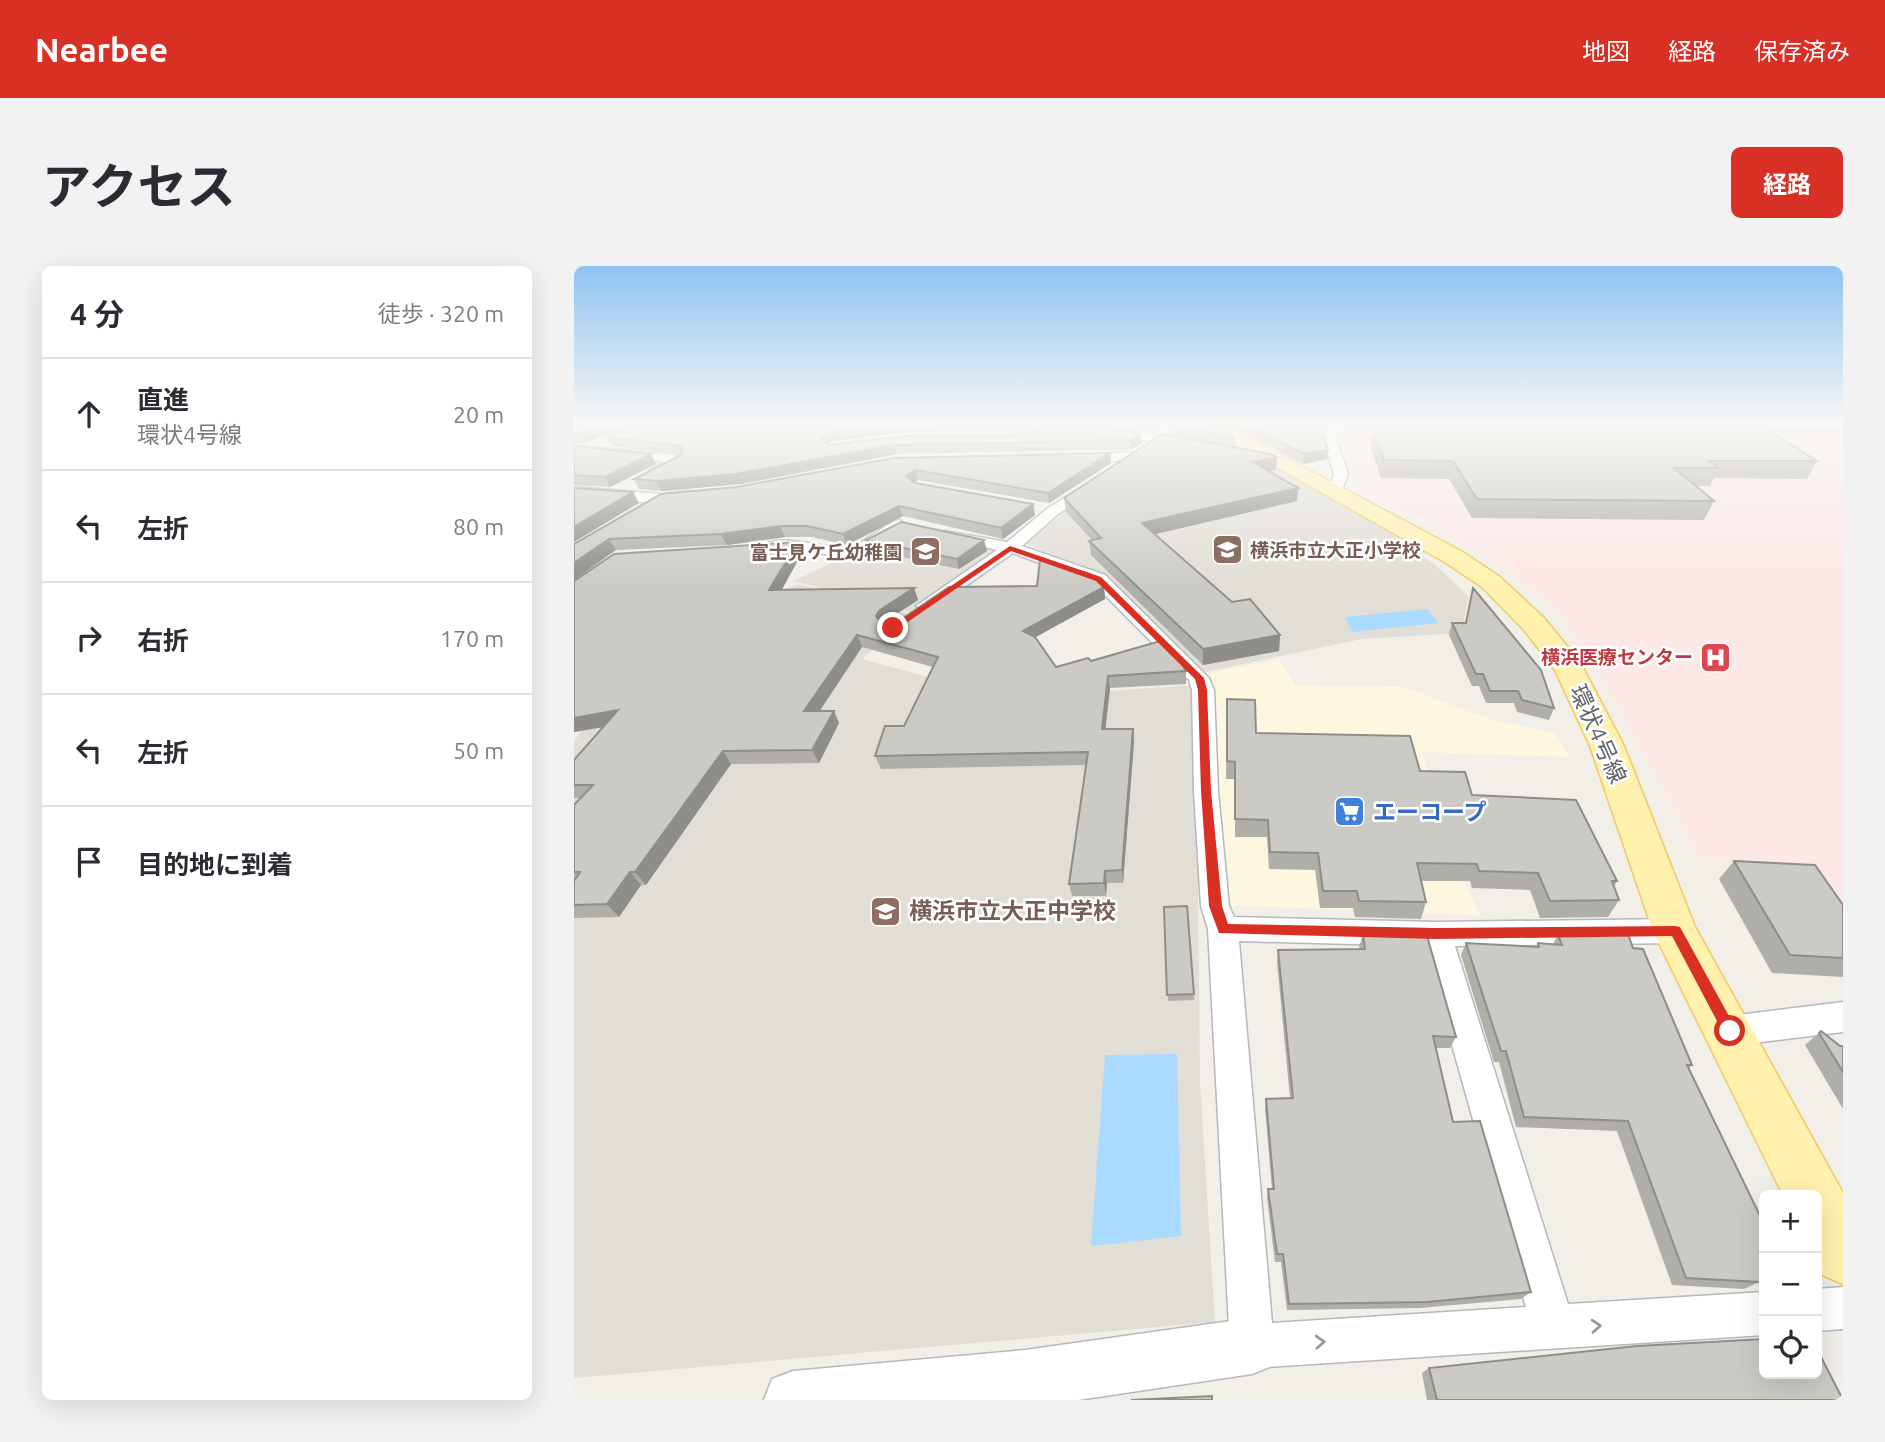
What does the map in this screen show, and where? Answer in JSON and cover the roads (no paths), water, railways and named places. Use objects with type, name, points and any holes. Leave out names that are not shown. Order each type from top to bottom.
[{"type":"main road","name":"環状4号線","points":[[1307,478],[1452,556],[1490,582],[1534,624],[1569,668],[1607,746],[1675,931],[1730,1031],[1810,1190]]},
{"type":"main road","points":[[1822,1213],[1843,1255]]},
{"type":"street","points":[[612,494],[644,478]]},
{"type":"street","points":[[915,614],[1010,548],[1047,509],[1100,478]]},
{"type":"street","points":[[1335,492],[1340,478]]},
{"type":"street","points":[[577,493],[662,498],[701,494]]},
{"type":"street","points":[[640,511],[662,498]]},
{"type":"street","points":[[748,552],[785,545],[815,546],[849,553],[902,524],[1010,548],[1099,579],[1199,678],[1203,690],[1206,791],[1215,906],[1223,929],[1252,1346]]},
{"type":"street","points":[[1223,929],[1436,934],[1675,931]]},
{"type":"street","points":[[1436,934],[1554,1329]]},
{"type":"street","points":[[1730,1031],[1843,1017]]},
{"type":"street","points":[[1822,1310],[1843,1308]]},
{"type":"street","points":[[793,1400],[1029,1388],[1252,1346],[1759,1314]]},
{"type":"water","points":[[1428,609],[1438,623],[1352,632],[1345,617]]},
{"type":"water","points":[[1177,1054],[1181,1236],[1091,1246],[1105,1055]]},
{"type":"place","name":"横浜市立大正小学校","points":[[1227,550]]},
{"type":"place","name":"富士見ケ丘幼稚園","points":[[925,552]]},
{"type":"place","name":"横浜医療センター","points":[[1716,657]]},
{"type":"place","name":"エーコープ","points":[[1350,812]]},
{"type":"place","name":"横浜市立大正中学校","points":[[886,911]]}]
